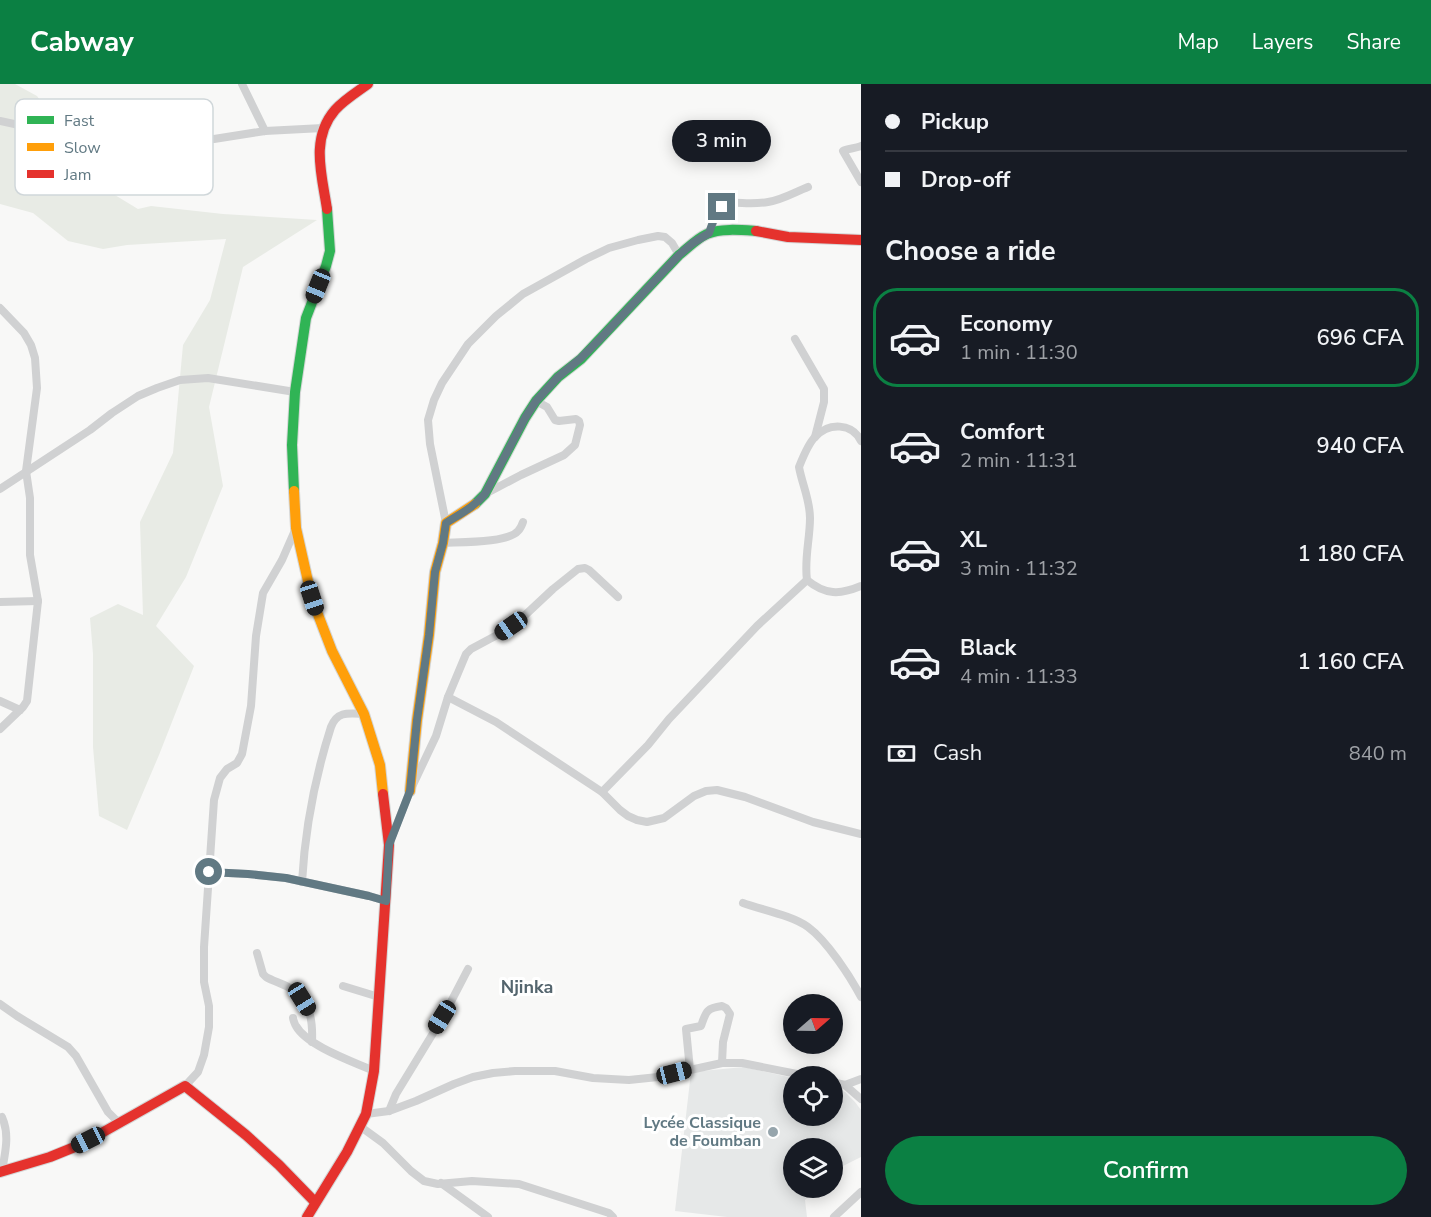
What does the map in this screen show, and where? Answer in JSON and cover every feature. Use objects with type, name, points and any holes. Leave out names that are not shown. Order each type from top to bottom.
[{"type":"street","points":[[242,84],[265,131]]},
{"type":"street","points":[[307,1217],[361,1127],[366,1114],[374,1071],[386,901],[389,845],[380,765],[364,714],[321,625],[304,569],[296,528],[292,445],[295,392],[306,318],[330,251],[329,219],[320,161],[320,140],[323,128],[335,110],[368,84]]},
{"type":"street","points":[[0,121],[15,124]]},
{"type":"street","points":[[213,139],[265,131],[323,128]]},
{"type":"street","points":[[861,146],[843,151],[861,182]]},
{"type":"street","points":[[709,233],[715,216],[722,207],[730,203],[769,202],[808,187]]},
{"type":"street","points":[[446,523],[479,501],[485,494],[536,401],[693,243],[709,233],[743,229],[788,237],[861,240]]},
{"type":"street","points":[[410,791],[435,572],[446,523],[430,444],[428,420],[442,383],[468,344],[496,316],[524,294],[586,259],[609,248],[658,236],[672,243],[679,255]]},
{"type":"street","points":[[0,308],[24,333],[31,345],[34,358],[37,388],[26,471],[30,498],[30,555],[38,601],[27,701],[0,729]]},
{"type":"street","points":[[795,339],[824,389],[824,402],[815,437],[798,467],[810,505],[807,580],[828,592],[851,590],[861,586]]},
{"type":"street","points":[[0,489],[138,396],[180,380],[208,378],[295,392]]},
{"type":"street","points":[[485,494],[564,455],[575,445],[579,421],[576,419],[555,420],[547,407],[536,401]]},
{"type":"street","points":[[815,437],[833,427],[844,426],[852,430],[861,441]]},
{"type":"street","points":[[443,543],[510,536],[518,532],[523,522]]},
{"type":"street","points":[[2,1117],[6,1125],[7,1137],[1,1172],[68,1151],[185,1086],[198,1072],[209,1027],[209,1006],[203,963],[214,800],[220,778],[237,763],[242,754],[251,706],[256,636],[263,593],[282,560],[296,528]]},
{"type":"street","points":[[389,845],[435,736],[466,654],[522,618],[578,569],[589,570],[618,597]]},
{"type":"street","points":[[602,792],[757,626],[807,580]]},
{"type":"street","points":[[0,602],[38,601]]},
{"type":"street","points":[[448,697],[496,722],[602,792],[628,816],[638,820],[647,822],[664,818],[694,796],[706,791],[717,790],[746,797],[813,822],[861,834]]},
{"type":"street","points":[[0,701],[20,710]]},
{"type":"street","points":[[302,882],[304,847],[315,783],[334,718],[341,715],[364,714]]},
{"type":"street","points":[[209,872],[271,876],[386,901]]},
{"type":"street","points":[[743,903],[807,926],[847,972],[861,997]]},
{"type":"street","points":[[257,953],[263,974],[289,988],[302,999],[309,1010],[312,1019],[312,1042]]},
{"type":"street","points":[[389,1111],[396,1094],[468,969]]},
{"type":"street","points":[[342,986],[379,997]]},
{"type":"street","points":[[0,1004],[68,1047],[76,1056],[108,1112],[120,1124]]},
{"type":"street","points":[[690,1070],[686,1029],[701,1026],[707,1010],[722,1006],[730,1014],[723,1042],[722,1063]]},
{"type":"street","points":[[292,1018],[296,1026],[312,1042],[374,1071]]},
{"type":"street","points":[[366,1114],[389,1111],[454,1084],[493,1072],[555,1071],[593,1078],[629,1080],[658,1077],[722,1063],[752,1064],[783,1071]]},
{"type":"street","points":[[861,1079],[845,1085],[861,1099]]},
{"type":"street","points":[[185,1086],[246,1135],[315,1202]]},
{"type":"street","points":[[361,1127],[424,1181],[519,1184],[609,1213],[614,1217]]},
{"type":"street","points":[[441,1183],[488,1217]]},
{"type":"street","points":[[834,1217],[861,1192]]},
{"type":"shaded area","points":[[0,84],[15,84],[39,99],[15,99],[15,195],[115,195],[138,209],[151,206],[223,214],[317,220],[243,267],[209,407],[223,486],[186,577],[156,626],[194,666],[127,830],[99,816],[93,747],[93,654],[90,618],[118,604],[143,615],[140,522],[173,453],[183,345],[210,300],[226,239],[127,245],[103,249],[68,241],[33,213],[0,204]]},
{"type":"shaded area","name":"Lycée Classique de Foumban","points":[[744,1067],[783,1076],[783,1126],[843,1126],[843,1091],[845,1092],[861,1110],[861,1157],[843,1166],[843,1138],[783,1138],[783,1198],[807,1198],[805,1200],[807,1217],[727,1217],[675,1211],[691,1072]]},
{"type":"traffic: fast","points":[[294,491],[292,445],[295,392],[306,318],[330,251],[327,209]]},
{"type":"traffic: fast","points":[[475,504],[485,494],[536,401],[558,377],[581,359],[679,255],[699,238],[712,232],[756,231]]},
{"type":"traffic: slow","points":[[294,491],[296,528],[312,599],[332,651],[364,714],[380,765],[383,794]]},
{"type":"traffic: slow","points":[[410,791],[435,572],[446,523],[475,504]]},
{"type":"traffic: jam","points":[[327,209],[320,158],[322,133],[335,110],[346,99],[368,84]]},
{"type":"traffic: jam","points":[[756,231],[788,237],[861,240]]},
{"type":"traffic: jam","points":[[307,1217],[347,1152],[366,1114],[374,1071],[389,845],[383,794]]},
{"type":"traffic: jam","points":[[0,1172],[50,1157],[82,1144],[185,1086],[246,1135],[315,1202]]},
{"type":"place","name":"Lycée Classique de Foumban","points":[[773,1132]]},
{"type":"district","name":"Njinka","points":[[527,987]]},
{"type":"route","points":[[209,872],[286,878],[386,901],[389,845],[410,791],[435,572],[446,523],[479,501],[485,494],[536,401],[558,377],[600,339],[679,255],[709,233],[715,216],[722,207]]}]
